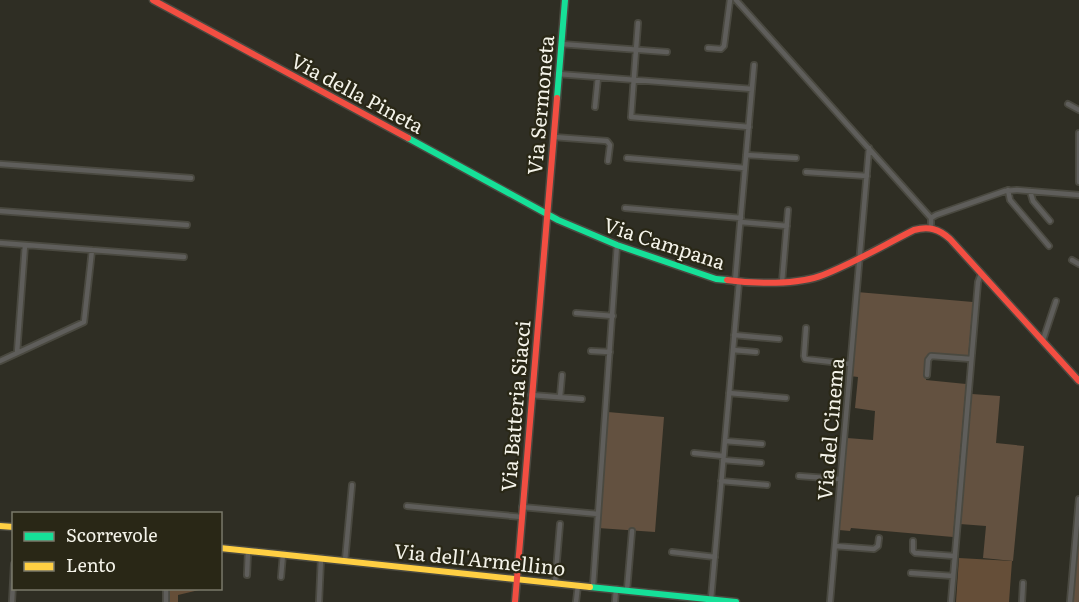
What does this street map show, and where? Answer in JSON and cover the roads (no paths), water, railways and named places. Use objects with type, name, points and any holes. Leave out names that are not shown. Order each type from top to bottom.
[{"type":"street","name":"Via della Pineta","points":[[153,0],[546,213]]},
{"type":"street","name":"Via Sermoneta","points":[[546,213],[565,0]]},
{"type":"street","points":[[708,48],[721,49],[724,46],[730,0]]},
{"type":"street","points":[[736,0],[931,218],[931,228],[948,237],[1079,380]]},
{"type":"street","points":[[638,23],[630,114],[632,118],[749,127]]},
{"type":"street","points":[[561,44],[667,52]]},
{"type":"street","points":[[711,599],[733,350],[754,65]]},
{"type":"street","points":[[558,74],[752,89]]},
{"type":"street","points":[[595,107],[598,77]]},
{"type":"street","points":[[1068,104],[1079,110]]},
{"type":"street","points":[[1079,133],[1079,182]]},
{"type":"street","points":[[554,137],[607,141],[610,144],[608,160]]},
{"type":"street","name":"Via del Cinema","points":[[830,602],[869,148]]},
{"type":"street","points":[[746,154],[796,158]]},
{"type":"street","points":[[627,158],[745,168]]},
{"type":"street","points":[[0,164],[191,178]]},
{"type":"street","points":[[806,172],[867,176]]},
{"type":"street","points":[[931,218],[1008,190],[1079,195]]},
{"type":"street","points":[[1008,190],[1009,200],[1049,246]]},
{"type":"street","points":[[1030,191],[1032,201],[1050,221]]},
{"type":"street","points":[[625,208],[787,226]]},
{"type":"street","points":[[782,282],[788,210]]},
{"type":"street","points":[[0,211],[187,225]]},
{"type":"street","name":"Via Campana","points":[[546,213],[581,231],[617,245],[708,276],[737,282],[782,282],[818,278],[911,231],[931,228]]},
{"type":"street","name":"Via Batteria Siacci","points":[[515,602],[546,213]]},
{"type":"street","points":[[0,243],[184,257]]},
{"type":"street","points":[[17,353],[25,245]]},
{"type":"street","points":[[593,586],[617,245]]},
{"type":"street","points":[[0,361],[84,322],[92,250]]},
{"type":"street","points":[[1072,260],[1079,264]]},
{"type":"street","points":[[951,602],[978,282],[981,274]]},
{"type":"street","points":[[1043,340],[1056,301]]},
{"type":"street","points":[[576,313],[613,316]]},
{"type":"street","points":[[806,328],[805,359],[850,364]]},
{"type":"street","points":[[734,335],[779,339]]},
{"type":"street","points":[[733,350],[756,352]]},
{"type":"street","points":[[591,351],[610,352]]},
{"type":"street","points":[[927,375],[928,360],[931,356],[971,359]]},
{"type":"street","points":[[561,397],[562,375]]},
{"type":"street","points":[[729,393],[786,398]]},
{"type":"street","points":[[531,395],[582,399]]},
{"type":"street","points":[[725,441],[762,444]]},
{"type":"street","points":[[694,453],[760,463]]},
{"type":"street","points":[[799,476],[840,479]]},
{"type":"street","points":[[721,481],[767,485]]},
{"type":"street","points":[[345,561],[352,485]]},
{"type":"street","points":[[1070,602],[1079,499]]},
{"type":"street","points":[[407,506],[522,517]]},
{"type":"street","points":[[522,507],[598,514]]},
{"type":"street","points":[[555,583],[560,524]]},
{"type":"street","points":[[627,590],[632,531]]},
{"type":"street","points":[[835,546],[874,549],[878,546],[879,538]]},
{"type":"street","points":[[913,541],[915,553],[954,556]]},
{"type":"street","name":"Via dell'Armellino","points":[[222,548],[736,602]]},
{"type":"street","points":[[247,574],[248,551]]},
{"type":"street","points":[[672,552],[715,556]]},
{"type":"street","points":[[281,577],[283,555]]},
{"type":"street","points":[[319,602],[321,558]]},
{"type":"street","points":[[911,573],[953,576]]},
{"type":"street","points":[[576,602],[578,585]]},
{"type":"street","points":[[1020,602],[1021,585]]},
{"type":"street","points":[[615,602],[616,589]]},
{"type":"street","points":[[654,592],[654,602]]}]
